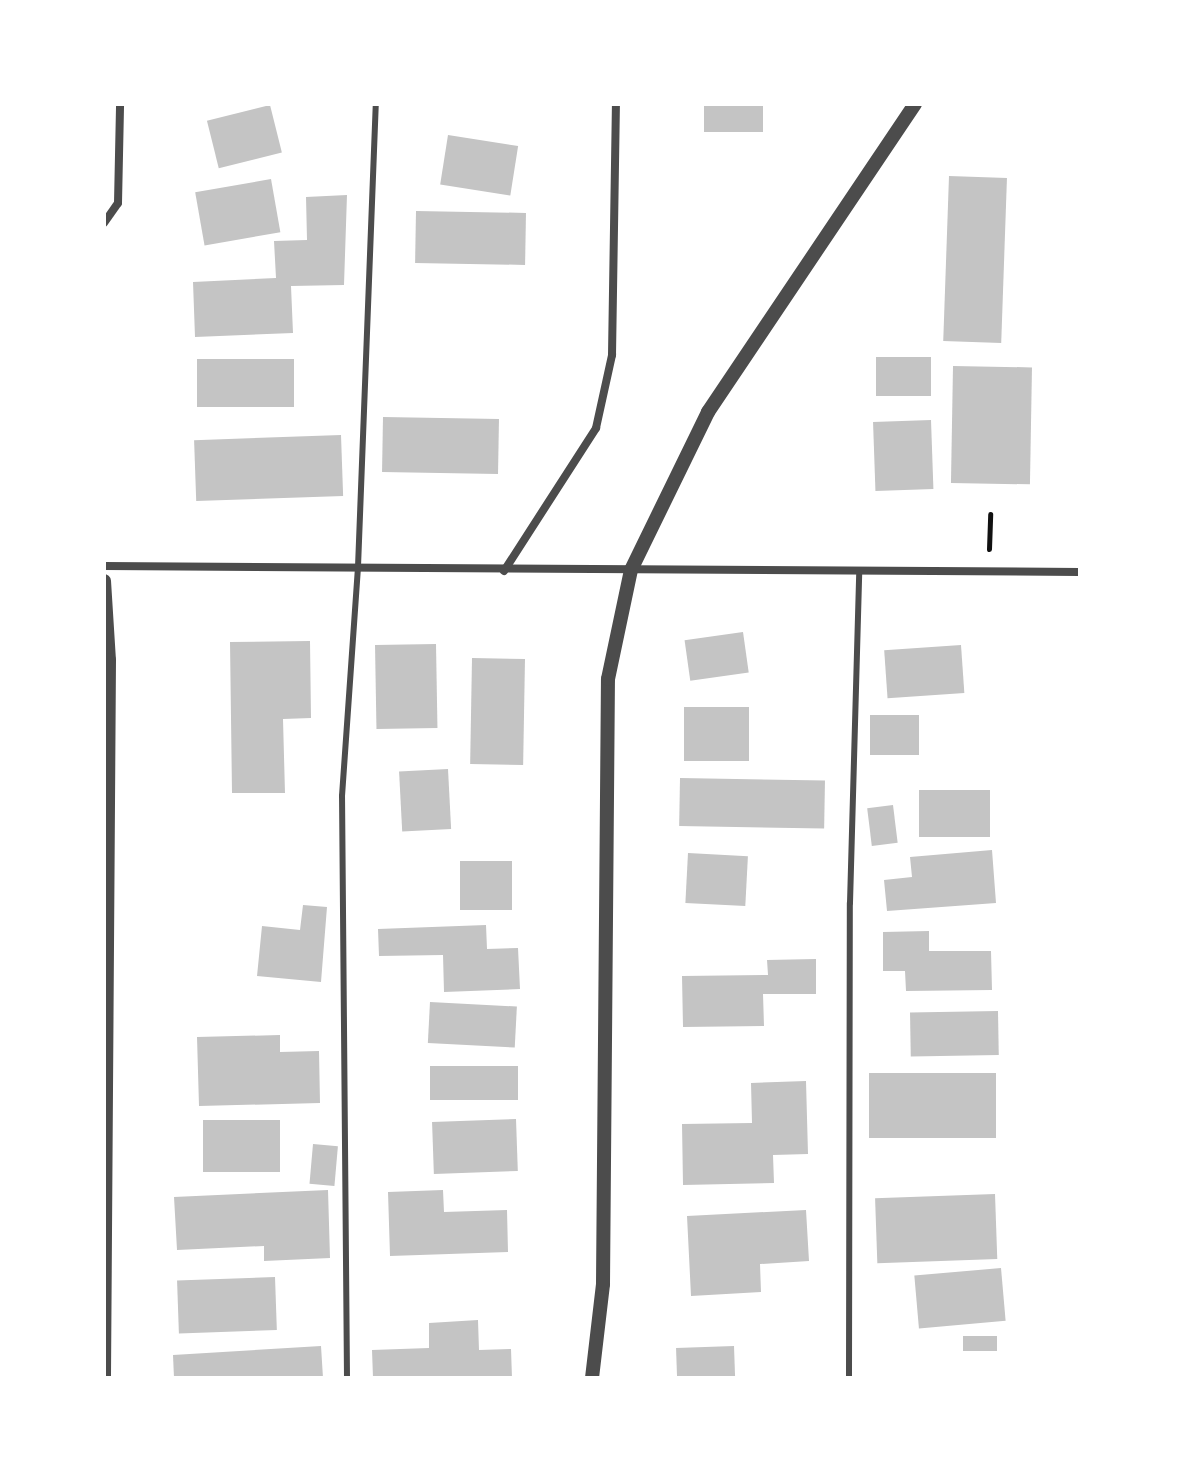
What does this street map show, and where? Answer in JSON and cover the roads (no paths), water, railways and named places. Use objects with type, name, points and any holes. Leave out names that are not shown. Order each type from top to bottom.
[{"type":"street","points":[[104,223],[118,203],[120,104]]},
{"type":"street","points":[[504,571],[596,428],[612,355],[616,104]]},
{"type":"street","points":[[592,1378],[603,1284],[608,679],[631,570],[708,412],[915,104]]},
{"type":"street","points":[[104,566],[504,571],[1080,572]]},
{"type":"street","points":[[104,581],[109,660],[104,1378]]},
{"type":"lane","points":[[347,1378],[342,796],[358,567],[376,104]]},
{"type":"lane","points":[[849,1378],[850,903],[859,571]]}]
